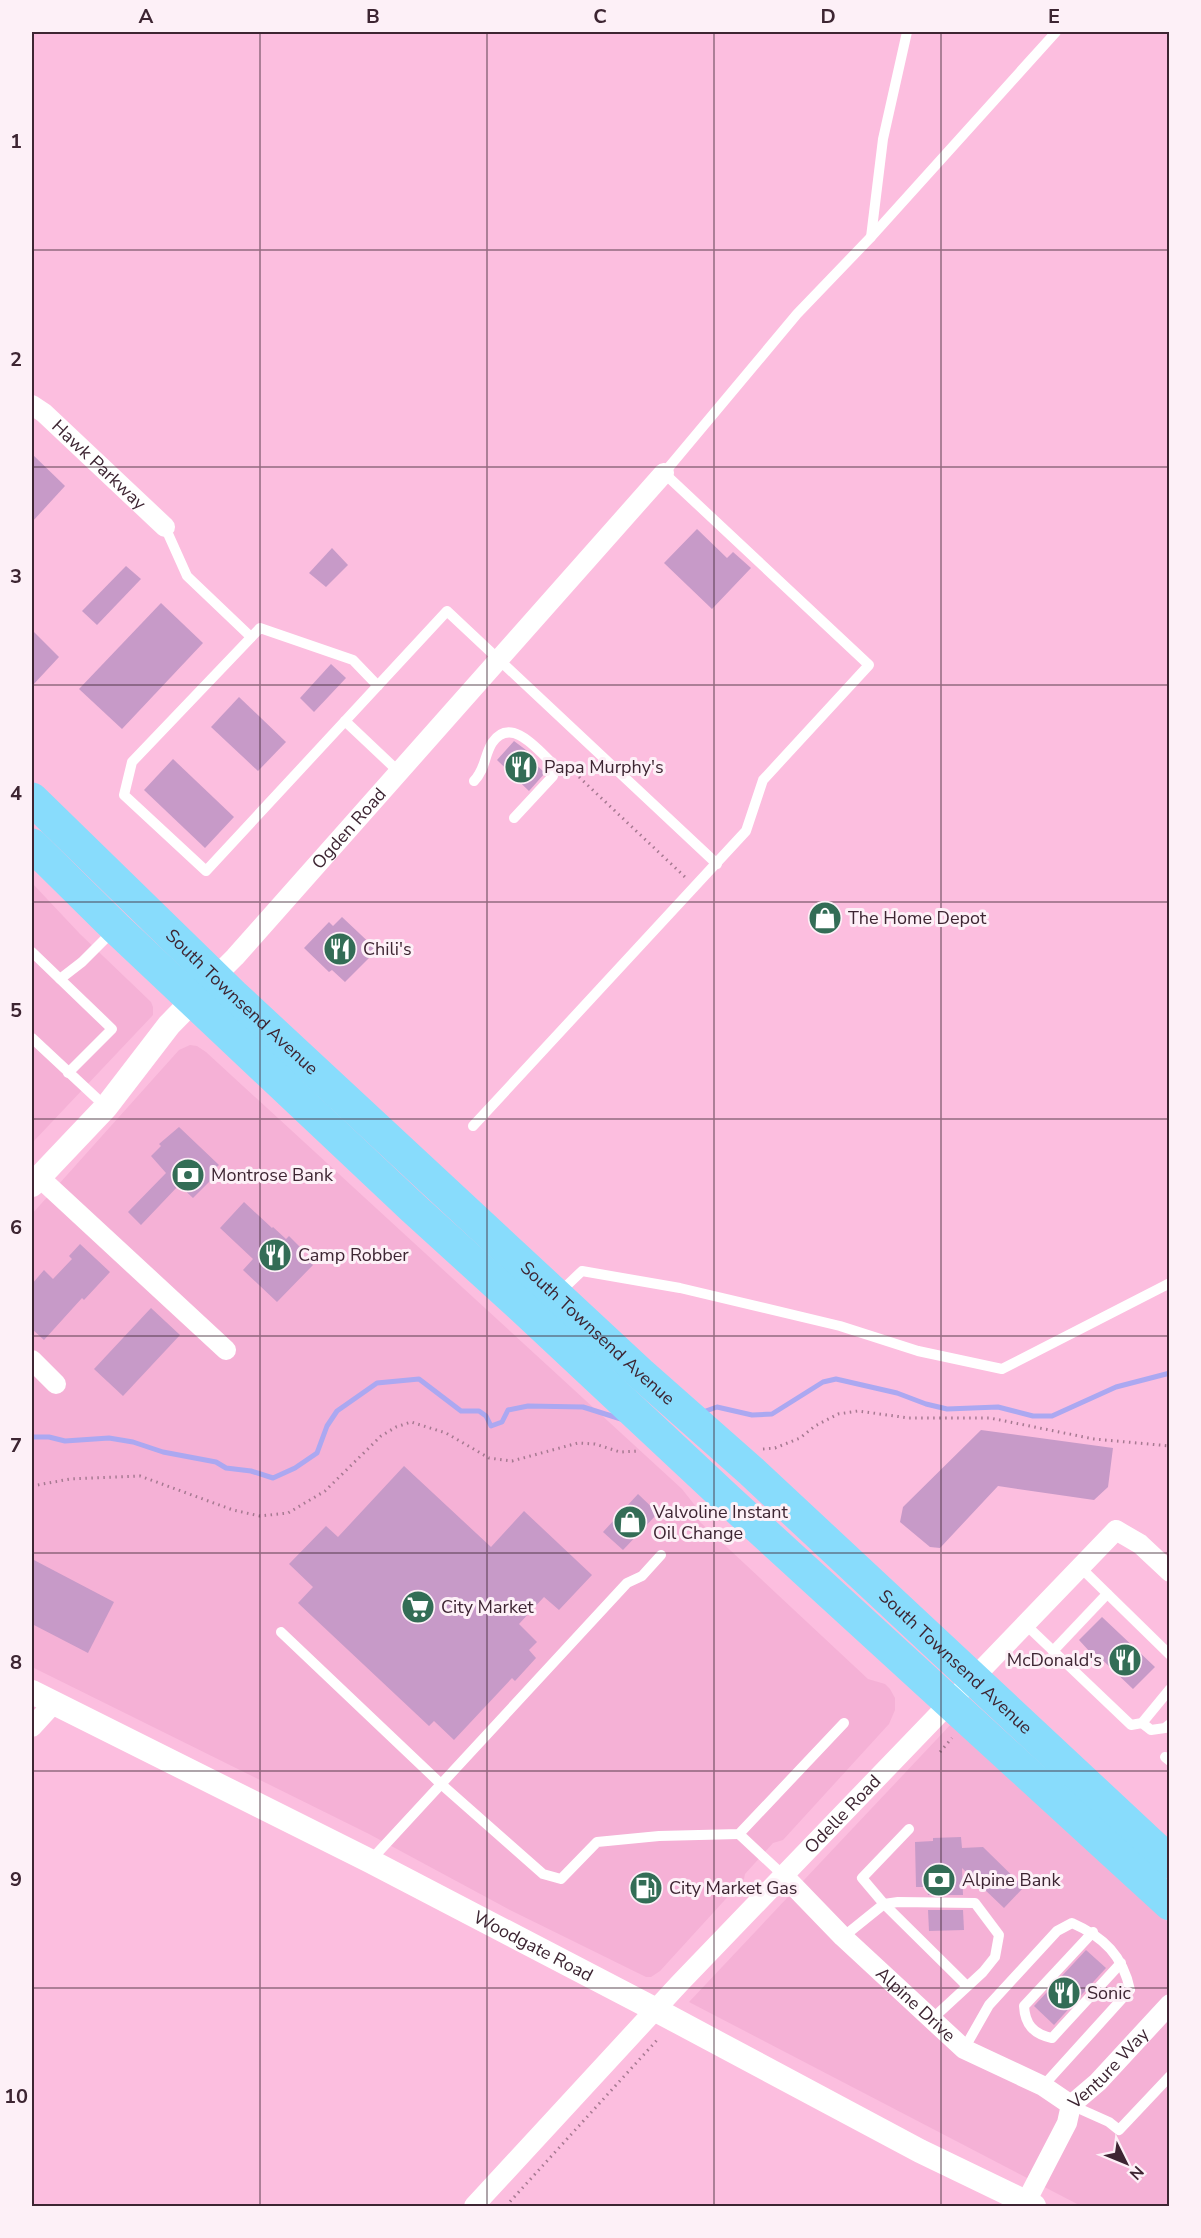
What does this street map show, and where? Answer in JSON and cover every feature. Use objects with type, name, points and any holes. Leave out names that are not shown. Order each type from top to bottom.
[{"type":"highway","name":"South Townsend Avenue","points":[[32,799],[204,989],[412,1208],[1170,1904]]},
{"type":"highway","name":"South Townsend Avenue","points":[[32,845],[116,928],[204,989],[556,1295],[640,1373],[753,1460],[973,1679],[1170,1862]]},
{"type":"street","name":"Hawk Parkway","points":[[32,405],[44,413],[165,527]]},
{"type":"street","name":"Ogden Road","points":[[35,1181],[106,1107],[169,1025],[235,957],[664,472]]},
{"type":"street","points":[[35,1181],[226,1350]]},
{"type":"street","points":[[32,1360],[56,1384]]},
{"type":"street","name":"Odelle Road","points":[[474,2206],[656,2010],[1116,1530],[1140,1544],[1170,1572]]},
{"type":"street","name":"Woodgate Road","points":[[32,1692],[370,1861],[920,2151],[1030,2204]]},
{"type":"street","points":[[32,1727],[53,1704]]},
{"type":"street","name":"Alpine Drive","points":[[784,1876],[843,1937],[964,2049],[1043,2086],[1071,2105]]},
{"type":"street","name":"Venture Way","points":[[1030,2204],[1067,2122],[1071,2105],[1098,2082],[1168,2007]]},
{"type":"lane","points":[[871,237],[883,139],[907,32]]},
{"type":"lane","points":[[473,1126],[746,831],[763,780],[869,665],[664,472],[797,314],[871,237],[1056,32]]},
{"type":"lane","points":[[165,527],[187,576],[251,636]]},
{"type":"lane","points":[[378,686],[353,660],[260,628],[132,762],[124,795],[206,871],[378,686],[447,611],[717,864]]},
{"type":"lane","points":[[345,721],[399,772]]},
{"type":"lane","points":[[474,781],[483,772],[492,743],[500,735],[510,732],[521,735],[541,752],[553,764],[553,776],[514,818]]},
{"type":"lane","points":[[60,979],[82,962],[116,928]]},
{"type":"lane","points":[[32,952],[112,1029],[68,1073]]},
{"type":"lane","points":[[32,1038],[106,1107]]},
{"type":"lane","points":[[556,1295],[582,1270],[680,1288],[840,1326],[918,1351],[1002,1369],[1170,1283]]},
{"type":"lane","points":[[370,1861],[627,1583],[642,1576],[661,1554]]},
{"type":"lane","points":[[1080,1567],[1170,1655]]},
{"type":"lane","points":[[1053,1651],[1107,1594]]},
{"type":"lane","points":[[1025,1624],[1131,1725],[1142,1723],[1170,1689]]},
{"type":"lane","points":[[281,1632],[441,1784],[543,1874],[561,1879],[597,1842],[659,1836],[739,1834],[784,1876]]},
{"type":"lane","points":[[739,1834],[844,1723]]},
{"type":"lane","points":[[1142,1723],[1151,1730],[1166,1728],[1170,1724]]},
{"type":"lane","points":[[909,1829],[862,1878],[884,1904],[967,1986]]},
{"type":"lane","points":[[843,1937],[884,1904],[898,1902],[975,1903],[999,1935],[994,1957],[932,2019]]},
{"type":"lane","points":[[964,2049],[989,2005],[1057,1931],[1072,1923],[1093,1932],[1111,1949],[1121,1963],[1130,1990],[1043,2086]]},
{"type":"lane","points":[[1093,1932],[1024,2006],[1025,2020],[1033,2030],[1041,2036],[1052,2038],[1121,1963]]},
{"type":"lane","points":[[1071,2105],[1109,2122],[1119,2130],[1170,2076]]},
{"type":"path","points":[[579,777],[695,886]]},
{"type":"path","points":[[753,1460],[800,1438],[815,1426],[838,1414],[858,1411],[909,1418],[990,1418],[1094,1439],[1170,1446]]},
{"type":"path","points":[[32,1486],[70,1479],[140,1476],[233,1510],[260,1516],[288,1513],[325,1491],[381,1436],[396,1427],[411,1422],[446,1433],[489,1458],[512,1461],[578,1443],[595,1444],[620,1452],[642,1451]]},
{"type":"path","points":[[940,1752],[954,1736]]},
{"type":"path","points":[[506,2206],[658,2039]]},
{"type":"shaded area","points":[[32,883],[80,934],[151,1002],[153,1015],[32,1143]]},
{"type":"shaded area","points":[[190,1045],[197,1046],[206,1052],[682,1489],[697,1508],[700,1522],[868,1679],[885,1684],[895,1698],[895,1710],[889,1724],[783,1840],[773,1843],[745,1874],[744,1879],[660,1971],[651,1977],[646,1977],[510,1910],[369,1834],[32,1667],[32,1214],[179,1050]]},
{"type":"shaded area","points":[[953,1722],[1169,1923],[1169,2206],[1081,2206],[689,2002]]},
{"type":"building","points":[[32,454],[65,486],[32,522]]},
{"type":"building","points":[[697,529],[727,558],[733,552],[751,568],[712,609],[664,563]]},
{"type":"building","points":[[332,548],[348,565],[326,587],[309,573]]},
{"type":"building","points":[[126,566],[141,579],[97,625],[82,611]]},
{"type":"building","points":[[161,603],[203,643],[122,729],[79,689]]},
{"type":"building","points":[[32,630],[59,657],[32,686]]},
{"type":"building","points":[[331,664],[346,678],[314,712],[300,698]]},
{"type":"building","points":[[239,697],[286,742],[258,771],[211,727]]},
{"type":"building","name":"Papa Murphy's","points":[[514,741],[530,753],[527,756],[545,773],[529,791],[497,760]]},
{"type":"building","points":[[173,759],[234,817],[205,848],[144,790]]},
{"type":"building","name":"Chili's","points":[[342,917],[377,950],[345,982],[332,970],[329,972],[304,948],[329,922],[333,926]]},
{"type":"building","name":"Montrose Bank","points":[[179,1127],[219,1165],[210,1173],[214,1177],[193,1198],[179,1185],[141,1225],[128,1212],[166,1173],[151,1156],[161,1146],[159,1144]]},
{"type":"building","name":"Camp Robber","points":[[244,1202],[286,1239],[289,1236],[300,1247],[297,1250],[313,1265],[277,1302],[243,1270],[253,1259],[220,1228]]},
{"type":"building","points":[[80,1244],[110,1272],[84,1300],[82,1298],[44,1340],[32,1329],[32,1284],[44,1270],[53,1279],[72,1259],[69,1256]]},
{"type":"building","points":[[151,1308],[180,1335],[123,1396],[94,1369]]},
{"type":"building","points":[[981,1430],[1113,1448],[1108,1487],[1094,1500],[998,1486],[940,1548],[930,1547],[900,1522],[903,1507]]},
{"type":"building","name":"City Market","points":[[404,1466],[491,1547],[524,1511],[592,1575],[559,1610],[544,1597],[519,1624],[537,1642],[529,1650],[536,1658],[515,1681],[512,1678],[454,1740],[434,1721],[429,1726],[298,1603],[313,1587],[289,1564],[326,1526],[338,1537]]},
{"type":"building","name":"Valvoline Instant Oil Change","points":[[638,1494],[658,1513],[623,1550],[603,1532]]},
{"type":"building","points":[[32,1559],[114,1602],[88,1653],[32,1624]]},
{"type":"building","name":"McDonald's","points":[[1102,1617],[1155,1667],[1133,1689],[1079,1640]]},
{"type":"building","name":"Alpine Bank","points":[[961,1837],[962,1848],[983,1847],[1024,1887],[1004,1908],[962,1868],[963,1895],[928,1895],[927,1887],[916,1887],[915,1842],[933,1841],[933,1838]]},
{"type":"building","points":[[928,1910],[963,1910],[964,1930],[929,1931]]},
{"type":"building","points":[[1086,1950],[1106,1968],[1054,2025],[1034,2006]]},
{"type":"waterway","points":[[703,1412],[717,1407],[752,1415],[772,1414],[823,1382],[836,1379],[897,1393],[947,1409],[998,1407],[1033,1416],[1052,1416],[1116,1387],[1170,1373]]},
{"type":"waterway","points":[[32,1437],[49,1437],[65,1441],[109,1438],[133,1442],[163,1452],[216,1462],[226,1468],[251,1471],[273,1478],[295,1468],[317,1453],[327,1426],[337,1411],[377,1383],[419,1379],[461,1411],[479,1411],[486,1416],[491,1426],[502,1422],[508,1410],[528,1406],[583,1407],[621,1419]]},
{"type":"place","name":"Papa Murphy's","points":[[521,767]]},
{"type":"place","name":"The Home Depot","points":[[825,918]]},
{"type":"place","name":"Chili's","points":[[340,949]]},
{"type":"place","name":"Montrose Bank","points":[[188,1175]]},
{"type":"place","name":"Camp Robber","points":[[275,1255]]},
{"type":"place","name":"Valvoline Instant Oil Change","points":[[630,1522]]},
{"type":"place","name":"City Market","points":[[418,1607]]},
{"type":"place","name":"McDonald's","points":[[1125,1660]]},
{"type":"place","name":"Alpine Bank","points":[[939,1880]]},
{"type":"place","name":"City Market Gas","points":[[646,1888]]},
{"type":"place","name":"Sonic","points":[[1064,1993]]}]
